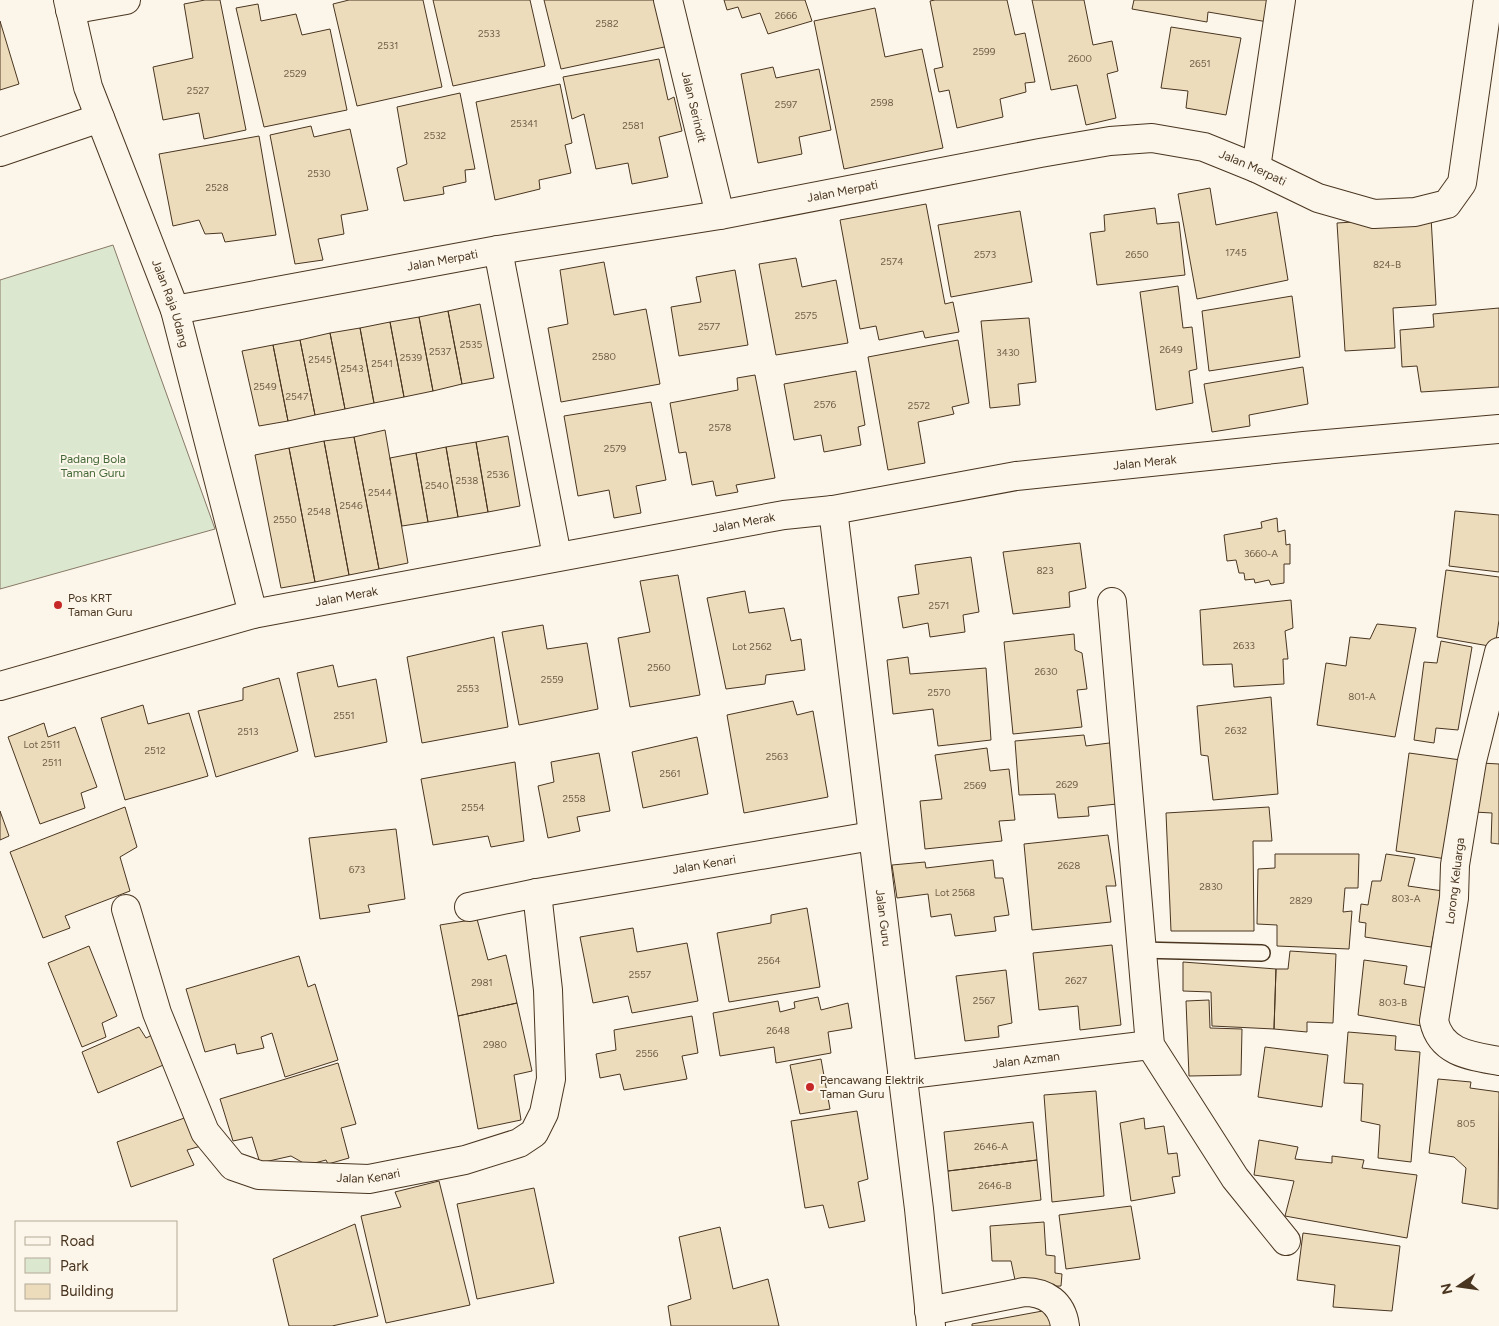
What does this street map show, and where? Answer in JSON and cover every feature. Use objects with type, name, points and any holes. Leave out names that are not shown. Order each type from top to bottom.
[{"type":"street","points":[[69,5],[126,0]]},
{"type":"street","name":"Jalan Serindit","points":[[668,0],[720,214]]},
{"type":"street","points":[[1256,168],[1281,0]]},
{"type":"street","name":"Jalan Merpati","points":[[175,310],[498,250],[720,214],[1030,154],[1110,141],[1152,138],[1204,147],[1256,168],[1318,198],[1374,214],[1415,212],[1447,204],[1462,183],[1488,0]]},
{"type":"street","name":"Jalan Raja Udang","points":[[69,5],[88,87],[175,310],[253,614]]},
{"type":"street","points":[[0,152],[100,118]]},
{"type":"street","points":[[498,250],[557,556]]},
{"type":"street","name":"Jalan Merak","points":[[0,686],[253,614],[784,515],[833,510],[1016,476],[1304,446],[1499,429]]},
{"type":"street","name":"Jalan Guru","points":[[833,510],[930,1318]]},
{"type":"street","points":[[1112,602],[1140,950],[1150,1045],[1234,1178],[1286,1241]]},
{"type":"street","name":"Lorong Keluarga","points":[[1498,657],[1472,761],[1456,865],[1454,898],[1434,1021],[1436,1033],[1443,1043],[1456,1050],[1499,1061]]},
{"type":"street","name":"Jalan Kenari","points":[[469,907],[537,893],[872,836]]},
{"type":"street","name":"Jalan Kenari","points":[[126,909],[157,1013],[205,1132],[233,1166],[259,1174],[369,1178],[465,1160],[519,1143],[534,1133],[544,1113],[551,1079],[548,990],[537,893]]},
{"type":"street","name":"Jalan Azman","points":[[902,1075],[1150,1045]]},
{"type":"street","points":[[930,1318],[1024,1292],[1038,1292],[1050,1298],[1060,1308],[1065,1326]]},
{"type":"lane","points":[[1140,950],[1262,953]]},
{"type":"green space","name":"Padang Bola Taman Guru","points":[[113,245],[215,529],[0,589],[0,280]]},
{"type":"building","points":[[205,0],[220,0],[246,130],[204,139],[199,113],[163,120],[153,67],[193,58],[184,4]]},
{"type":"building","points":[[349,0],[423,0],[442,87],[357,106],[333,4]]},
{"type":"building","points":[[433,0],[530,0],[545,66],[453,86]]},
{"type":"building","points":[[544,0],[658,0],[669,46],[561,69]]},
{"type":"building","points":[[724,0],[805,0],[812,21],[768,34],[760,13],[742,18],[738,7],[727,10]]},
{"type":"building","points":[[1007,0],[1015,35],[1025,33],[1035,82],[1025,83],[1026,92],[1000,99],[1003,117],[957,128],[949,90],[939,92],[934,69],[943,67],[930,1]]},
{"type":"building","points":[[1032,0],[1084,0],[1093,45],[1112,41],[1118,71],[1107,74],[1116,118],[1086,125],[1077,85],[1051,90]]},
{"type":"building","points":[[1134,0],[1277,0],[1274,23],[1208,12],[1207,22],[1132,9]]},
{"type":"building","points":[[258,4],[261,21],[296,14],[302,35],[330,29],[347,110],[264,127],[236,8]]},
{"type":"building","points":[[875,8],[885,57],[922,49],[943,148],[844,169],[814,21]]},
{"type":"building","points":[[0,21],[19,84],[0,90]]},
{"type":"building","points":[[1171,27],[1241,38],[1226,115],[1186,108],[1188,91],[1161,88]]},
{"type":"building","points":[[659,59],[668,100],[674,97],[682,131],[659,137],[668,177],[632,184],[628,163],[596,169],[584,114],[572,119],[563,77]]},
{"type":"building","points":[[773,67],[776,78],[819,69],[831,130],[799,137],[802,154],[758,163],[741,74]]},
{"type":"building","points":[[560,84],[572,143],[565,145],[571,173],[539,180],[540,189],[495,200],[476,102]]},
{"type":"building","points":[[460,93],[475,169],[465,170],[466,182],[443,187],[444,194],[404,201],[397,168],[407,164],[397,107]]},
{"type":"building","points":[[311,126],[314,137],[350,129],[368,210],[341,215],[344,234],[318,239],[323,260],[295,264],[270,135]]},
{"type":"building","points":[[259,136],[276,235],[225,242],[222,233],[205,234],[199,220],[173,226],[159,154]]},
{"type":"building","points":[[1210,188],[1216,225],[1277,212],[1288,280],[1197,299],[1178,194]]},
{"type":"building","points":[[926,204],[945,304],[953,302],[959,332],[925,338],[923,331],[879,340],[876,326],[860,329],[840,220]]},
{"type":"building","points":[[1155,208],[1157,224],[1179,222],[1185,275],[1097,285],[1090,233],[1105,231],[1104,215]]},
{"type":"building","points":[[1020,211],[1032,282],[951,297],[938,225]]},
{"type":"building","points":[[1431,217],[1436,305],[1393,308],[1395,348],[1345,351],[1337,223]]},
{"type":"building","points":[[796,258],[802,287],[836,280],[848,343],[776,355],[759,264]]},
{"type":"building","points":[[604,262],[614,315],[646,309],[660,384],[561,402],[548,328],[568,324],[560,270]]},
{"type":"building","points":[[735,270],[748,345],[679,356],[671,307],[701,302],[696,277]]},
{"type":"building","points":[[1178,286],[1183,328],[1192,327],[1197,369],[1189,371],[1193,403],[1156,410],[1140,292]]},
{"type":"building","points":[[1292,296],[1300,357],[1209,371],[1202,311]]},
{"type":"building","points":[[480,304],[494,378],[462,384],[448,311]]},
{"type":"building","points":[[1499,308],[1499,387],[1421,392],[1417,366],[1402,367],[1400,330],[1434,327],[1433,314]]},
{"type":"building","points":[[448,311],[462,384],[433,391],[419,317]]},
{"type":"building","points":[[419,317],[433,391],[404,397],[390,322]]},
{"type":"building","points":[[1029,318],[1036,382],[1018,384],[1020,405],[990,408],[981,321]]},
{"type":"building","points":[[390,322],[404,397],[374,403],[360,328]]},
{"type":"building","points":[[360,328],[374,403],[345,409],[330,333]]},
{"type":"building","points":[[330,333],[345,409],[315,415],[300,340]]},
{"type":"building","points":[[300,340],[315,415],[288,421],[273,345]]},
{"type":"building","points":[[958,340],[969,403],[952,407],[954,414],[918,422],[925,463],[888,470],[868,357]]},
{"type":"building","points":[[273,345],[288,421],[259,426],[242,351]]},
{"type":"building","points":[[1303,367],[1308,404],[1249,415],[1250,426],[1212,432],[1204,384]]},
{"type":"building","points":[[856,371],[865,425],[858,427],[861,445],[824,452],[821,435],[794,440],[784,384]]},
{"type":"building","points":[[755,375],[775,478],[736,485],[738,492],[716,496],[713,481],[692,485],[686,452],[679,453],[670,403],[738,390],[737,378]]},
{"type":"building","points":[[651,402],[666,480],[636,486],[641,513],[614,518],[609,490],[578,496],[564,416]]},
{"type":"building","points":[[385,430],[408,563],[379,569],[354,437]]},
{"type":"building","points":[[508,436],[520,506],[488,512],[476,442]]},
{"type":"building","points":[[354,437],[379,569],[349,575],[324,441]]},
{"type":"building","points":[[324,441],[349,575],[315,582],[289,448]]},
{"type":"building","points":[[476,442],[488,512],[458,517],[446,447]]},
{"type":"building","points":[[446,447],[458,517],[428,522],[416,453]]},
{"type":"building","points":[[289,448],[315,582],[281,588],[255,455]]},
{"type":"building","points":[[416,453],[428,522],[402,526],[390,458]]},
{"type":"building","points":[[1455,511],[1499,515],[1499,572],[1449,566]]},
{"type":"building","points":[[1277,518],[1278,532],[1285,530],[1286,545],[1290,544],[1290,564],[1284,564],[1284,583],[1271,585],[1269,580],[1255,583],[1254,579],[1245,580],[1244,573],[1239,573],[1236,560],[1227,561],[1224,535],[1262,528],[1261,522]]},
{"type":"building","points":[[1080,543],[1086,588],[1069,592],[1070,607],[1013,614],[1003,552]]},
{"type":"building","points":[[971,557],[979,612],[963,615],[965,632],[930,637],[928,623],[903,628],[898,597],[919,594],[915,565]]},
{"type":"building","points":[[1446,570],[1499,577],[1499,620],[1495,647],[1437,637]]},
{"type":"building","points":[[678,575],[700,695],[630,707],[618,638],[650,632],[640,581]]},
{"type":"building","points":[[745,591],[749,613],[784,608],[791,641],[801,639],[805,670],[766,675],[765,684],[726,689],[707,598]]},
{"type":"building","points":[[1291,600],[1293,628],[1285,631],[1288,659],[1283,659],[1284,684],[1234,687],[1232,664],[1203,665],[1200,610]]},
{"type":"building","points":[[1377,624],[1416,628],[1395,737],[1317,725],[1326,663],[1346,666],[1350,637],[1370,639]]},
{"type":"building","points":[[543,625],[547,649],[587,643],[598,709],[519,725],[502,632]]},
{"type":"building","points":[[1074,634],[1075,650],[1082,653],[1087,689],[1077,690],[1082,727],[1013,734],[1004,642]]},
{"type":"building","points":[[494,637],[508,727],[422,743],[407,657]]},
{"type":"building","points":[[1441,641],[1472,647],[1458,730],[1436,728],[1434,743],[1414,740],[1424,662],[1437,663]]},
{"type":"building","points":[[908,657],[910,674],[986,668],[991,740],[938,746],[933,709],[893,714],[887,660]]},
{"type":"building","points":[[333,665],[338,687],[376,679],[387,742],[315,757],[297,673]]},
{"type":"building","points":[[279,678],[298,751],[216,777],[198,711],[243,700],[243,688]]},
{"type":"building","points":[[1271,697],[1278,794],[1213,800],[1208,756],[1201,755],[1197,706]]},
{"type":"building","points":[[793,701],[797,715],[813,711],[828,797],[744,813],[727,715]]},
{"type":"building","points":[[143,705],[148,724],[189,713],[208,776],[125,800],[101,718]]},
{"type":"building","points":[[44,723],[48,737],[75,727],[97,787],[81,793],[85,808],[40,824],[8,737]]},
{"type":"building","points":[[1084,735],[1086,746],[1117,742],[1117,804],[1088,807],[1089,816],[1058,818],[1055,794],[1019,795],[1015,741]]},
{"type":"building","points":[[697,737],[708,794],[643,808],[632,752]]},
{"type":"building","points":[[987,748],[990,771],[1009,769],[1015,820],[999,821],[1002,841],[925,849],[920,801],[942,799],[935,755]]},
{"type":"building","points":[[599,753],[610,811],[577,817],[580,831],[548,838],[538,786],[554,782],[551,762]]},
{"type":"building","points":[[1409,753],[1461,760],[1446,859],[1396,851]]},
{"type":"building","points":[[515,762],[524,841],[491,847],[488,836],[433,845],[421,779]]},
{"type":"building","points":[[1481,763],[1499,764],[1499,844],[1491,843],[1492,813],[1474,812]]},
{"type":"building","points":[[125,807],[137,847],[120,857],[130,891],[65,916],[70,928],[43,938],[10,852]]},
{"type":"building","points":[[1269,807],[1272,841],[1253,841],[1254,931],[1171,931],[1166,813]]},
{"type":"building","points":[[0,811],[9,836],[0,840]]},
{"type":"building","points":[[396,829],[405,899],[368,905],[370,912],[320,919],[309,838]]},
{"type":"building","points":[[1108,835],[1116,886],[1106,886],[1111,922],[1032,930],[1024,844]]},
{"type":"building","points":[[1275,854],[1359,854],[1358,888],[1345,888],[1343,912],[1352,911],[1349,949],[1277,946],[1277,925],[1257,924],[1258,869],[1275,868]]},
{"type":"building","points":[[1386,854],[1415,858],[1408,886],[1443,891],[1431,947],[1365,937],[1366,923],[1359,922],[1361,904],[1368,905],[1372,881],[1381,881]]},
{"type":"building","points":[[993,860],[995,878],[1003,878],[1009,915],[994,917],[996,931],[955,936],[951,914],[931,917],[928,894],[897,898],[892,865],[925,862],[926,868]]},
{"type":"building","points":[[807,908],[820,987],[729,1002],[717,933],[771,923],[771,915]]},
{"type":"building","points":[[477,919],[488,960],[506,955],[517,1003],[458,1016],[440,925]]},
{"type":"building","points":[[633,928],[637,952],[687,943],[698,1001],[632,1013],[628,996],[593,1003],[580,937]]},
{"type":"building","points":[[1112,945],[1121,1025],[1080,1030],[1078,1006],[1039,1010],[1033,953]]},
{"type":"building","points":[[89,946],[117,1016],[102,1023],[106,1037],[82,1047],[48,963]]},
{"type":"building","points":[[1290,951],[1336,954],[1333,1023],[1307,1022],[1307,1032],[1274,1029],[1276,969],[1288,969]]},
{"type":"building","points":[[299,956],[308,987],[315,984],[338,1060],[285,1077],[272,1033],[261,1037],[264,1048],[237,1054],[235,1044],[205,1052],[186,989]]},
{"type":"building","points":[[1364,960],[1407,966],[1404,984],[1428,988],[1422,1026],[1358,1015]]},
{"type":"building","points":[[1183,962],[1276,969],[1274,1029],[1212,1026],[1211,992],[1183,991]]},
{"type":"building","points":[[1006,970],[1012,1023],[998,1026],[999,1037],[965,1041],[956,976]]},
{"type":"building","points":[[818,997],[821,1010],[848,1003],[852,1028],[828,1032],[831,1053],[776,1063],[774,1047],[720,1056],[713,1013],[778,1001],[780,1012],[795,1008],[794,1002]]},
{"type":"building","points":[[1209,1000],[1210,1028],[1242,1029],[1241,1075],[1189,1076],[1186,1001]]},
{"type":"building","points":[[517,1003],[532,1071],[514,1075],[521,1120],[478,1129],[458,1016]]},
{"type":"building","points":[[692,1016],[698,1053],[682,1056],[687,1079],[624,1090],[620,1074],[600,1078],[596,1054],[616,1050],[614,1030]]},
{"type":"building","points":[[139,1027],[146,1038],[156,1033],[168,1063],[98,1093],[82,1052]]},
{"type":"building","points":[[1348,1032],[1396,1036],[1395,1050],[1420,1052],[1411,1162],[1378,1158],[1380,1125],[1361,1121],[1363,1084],[1344,1083]]},
{"type":"building","points":[[1265,1047],[1328,1055],[1322,1107],[1258,1097]]},
{"type":"building","name":"Pencawang Elektrik Taman Guru","points":[[821,1059],[830,1109],[800,1114],[790,1065]]},
{"type":"building","points":[[338,1063],[356,1124],[341,1128],[349,1158],[328,1164],[326,1160],[307,1165],[291,1156],[260,1163],[252,1137],[233,1141],[220,1099]]},
{"type":"building","points":[[1438,1079],[1471,1082],[1470,1088],[1499,1092],[1498,1209],[1462,1203],[1466,1168],[1454,1157],[1429,1153]]},
{"type":"building","points":[[1096,1091],[1104,1196],[1052,1202],[1044,1095]]},
{"type":"building","points":[[857,1111],[868,1179],[858,1182],[865,1221],[829,1228],[823,1205],[805,1208],[791,1121]]},
{"type":"building","points":[[190,1116],[201,1146],[187,1150],[194,1165],[131,1187],[117,1142]]},
{"type":"building","points":[[1144,1118],[1145,1129],[1164,1126],[1168,1154],[1177,1153],[1180,1176],[1172,1177],[1175,1193],[1131,1201],[1120,1123]]},
{"type":"building","points":[[1033,1122],[1037,1160],[948,1171],[944,1132]]},
{"type":"building","points":[[1259,1140],[1298,1147],[1295,1159],[1332,1163],[1332,1156],[1364,1160],[1362,1168],[1417,1175],[1407,1238],[1285,1216],[1294,1181],[1254,1175]]},
{"type":"building","points":[[1037,1160],[1041,1200],[952,1211],[948,1171]]},
{"type":"building","points":[[439,1181],[470,1305],[386,1323],[361,1216],[401,1207],[395,1192]]},
{"type":"building","points":[[534,1188],[554,1283],[477,1299],[457,1204]]},
{"type":"building","points":[[1131,1206],[1140,1259],[1066,1269],[1059,1215]]},
{"type":"building","points":[[1044,1222],[1046,1255],[1055,1256],[1055,1273],[1062,1274],[1061,1286],[1033,1287],[1015,1280],[1011,1261],[992,1261],[990,1226]]},
{"type":"building","points":[[355,1224],[378,1316],[332,1326],[289,1326],[273,1259]]},
{"type":"building","points":[[720,1227],[733,1289],[768,1279],[779,1326],[671,1326],[668,1306],[691,1299],[679,1237]]},
{"type":"building","points":[[1303,1233],[1400,1246],[1392,1311],[1333,1307],[1335,1285],[1297,1280]]},
{"type":"building","points":[[1048,1310],[1051,1326],[972,1326],[972,1324]]},
{"type":"place","name":"Pos KRT Taman Guru","points":[[58,605]]},
{"type":"place","name":"Pencawang Elektrik Taman Guru","points":[[810,1087]]}]
